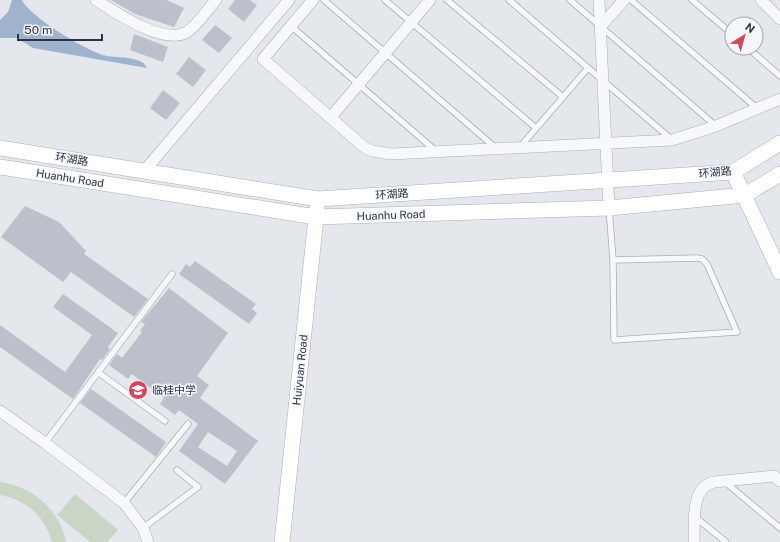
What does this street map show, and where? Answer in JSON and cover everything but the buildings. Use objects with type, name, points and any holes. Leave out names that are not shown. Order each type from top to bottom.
[{"type":"main road","name":"环湖路","points":[[0,148],[145,170],[318,199],[733,172],[780,144]]},
{"type":"main road","name":"Huanhu Road","points":[[0,167],[316,217],[361,217],[609,208],[745,195],[780,174]]},
{"type":"main road","points":[[733,172],[780,272]]},
{"type":"main road","name":"Huiyuan Road","points":[[282,542],[318,199]]},
{"type":"street","points":[[96,0],[138,25],[162,34],[175,35],[184,34],[191,29],[216,0]]},
{"type":"street","points":[[145,170],[289,0]]},
{"type":"street","points":[[313,0],[263,59],[364,147],[372,151],[391,154],[437,153],[672,140],[716,126],[758,109],[780,98]]},
{"type":"street","points":[[331,117],[430,0]]},
{"type":"street","points":[[599,0],[609,208]]},
{"type":"street","points":[[601,26],[624,0]]},
{"type":"street","points":[[760,0],[780,18]]},
{"type":"street","points":[[0,411],[46,443],[124,503],[143,528],[148,542]]},
{"type":"street","points":[[694,542],[696,502],[702,488],[709,483],[774,476],[780,481]]},
{"type":"lane","points":[[324,0],[499,150]]},
{"type":"lane","points":[[385,0],[536,128]]},
{"type":"lane","points":[[447,0],[563,97]]},
{"type":"lane","points":[[509,0],[672,140]]},
{"type":"lane","points":[[570,0],[716,126]]},
{"type":"lane","points":[[631,0],[758,109]]},
{"type":"lane","points":[[692,0],[724,27]]},
{"type":"lane","points":[[291,26],[437,153]]},
{"type":"lane","points":[[757,56],[780,76]]},
{"type":"lane","points":[[519,149],[588,68]]},
{"type":"lane","points":[[609,208],[613,260],[614,340],[737,332],[707,264],[702,259],[613,260]]},
{"type":"lane","points":[[46,443],[172,274]]},
{"type":"lane","points":[[99,373],[165,421]]},
{"type":"lane","points":[[124,503],[188,424]]},
{"type":"lane","points":[[143,528],[198,488],[177,470]]},
{"type":"lane","points":[[725,482],[780,528]]},
{"type":"lane","points":[[695,517],[726,542]]},
{"type":"green space","points":[[0,482],[12,484],[23,489],[33,494],[43,502],[58,520],[63,530],[66,542],[52,542],[45,524],[33,511],[18,501],[0,495]]},
{"type":"green space","points":[[75,494],[118,530],[107,542],[90,542],[57,515]]},
{"type":"water","points":[[12,0],[22,0],[27,7],[47,24],[87,48],[107,56],[135,59],[144,64],[147,68],[33,48],[17,38],[0,38],[0,20],[8,12]]},
{"type":"place","name":"临桂中学","points":[[138,390]]}]
